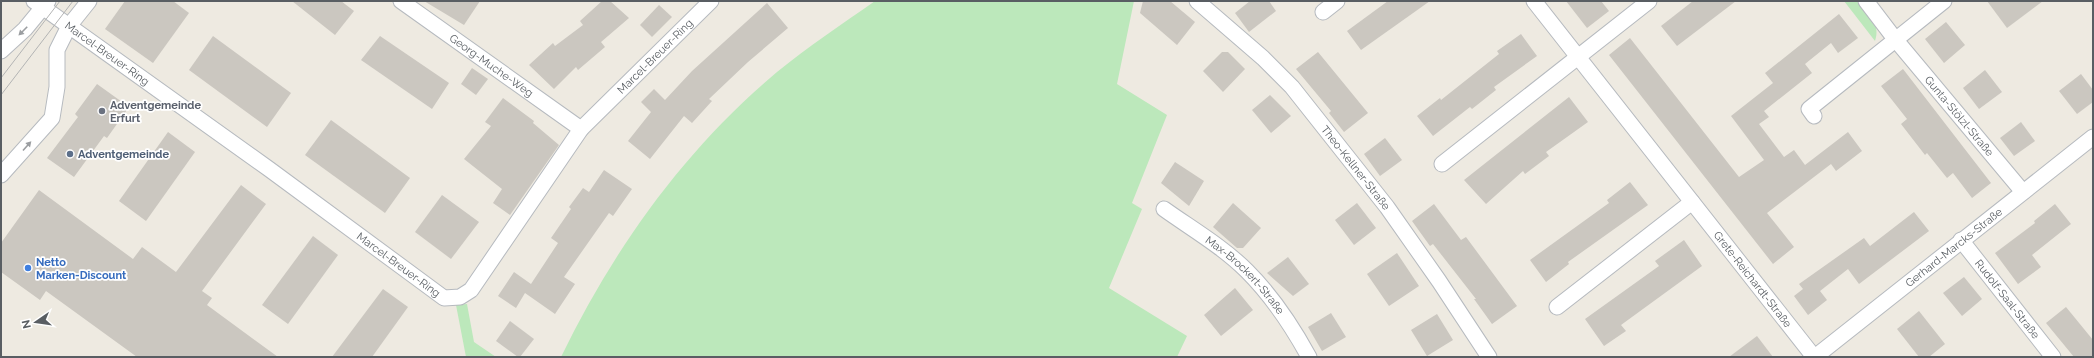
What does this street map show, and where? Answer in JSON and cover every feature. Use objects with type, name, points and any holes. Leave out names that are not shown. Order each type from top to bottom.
[{"type":"street","points":[[1,175],[52,118],[56,87],[57,50],[69,26],[89,1]]},
{"type":"street","name":"Georg-Muche-Weg","points":[[402,1],[581,129]]},
{"type":"street","name":"Marcel-Breuer-Ring","points":[[41,3],[69,26],[444,298],[460,297],[471,290],[581,129],[711,1]]},
{"type":"street","name":"Theo-Kellner-Straße","points":[[1197,1],[1263,58],[1292,86],[1386,207],[1439,281],[1489,357]]},
{"type":"street","points":[[1323,12],[1337,1]]},
{"type":"street","name":"Grete-Reichardt-Straße","points":[[1534,1],[1815,357]]},
{"type":"street","points":[[1442,164],[1649,1]]},
{"type":"street","name":"Gunta-Stölzl-Straße","points":[[1866,1],[1895,39],[2023,192]]},
{"type":"street","points":[[1814,116],[1809,109],[1944,1]]},
{"type":"street","points":[[1,51],[25,30],[41,3]]},
{"type":"street","name":"Gerhard-Marcks-Straße","points":[[1815,357],[2093,137]]},
{"type":"street","points":[[1557,307],[1692,202]]},
{"type":"street","name":"Max-Brockert-Straße","points":[[1164,209],[1225,253],[1247,271],[1289,322],[1309,357]]},
{"type":"street","name":"Rudolf-Saal-Straße","points":[[1961,240],[2053,357]]},
{"type":"green space","points":[[875,1],[1134,1],[1117,84],[1167,115],[1132,203],[1142,209],[1109,288],[1187,336],[1177,357],[561,357],[604,277],[628,239],[654,203],[711,134],[743,102],[777,72]]},
{"type":"green space","points":[[1844,1],[1859,1],[1867,10],[1875,25],[1875,41]]},
{"type":"green space","points":[[467,304],[474,342],[496,357],[466,357],[456,305]]},
{"type":"building","points":[[125,1],[173,1],[189,13],[153,63],[105,29]]},
{"type":"building","points":[[292,1],[341,1],[354,11],[335,35]]},
{"type":"building","points":[[424,1],[480,1],[464,25]]},
{"type":"building","points":[[602,1],[610,1],[629,18],[601,42],[605,47],[578,70],[576,67],[554,89],[529,65],[553,43],[555,46],[583,25],[580,21]]},
{"type":"building","points":[[1143,1],[1170,1],[1195,22],[1177,45],[1140,13]]},
{"type":"building","points":[[1250,1],[1269,1],[1276,11],[1249,32],[1235,13]]},
{"type":"building","points":[[1388,1],[1430,1],[1361,50],[1347,31]]},
{"type":"building","points":[[1566,1],[1601,1],[1609,11],[1587,28]]},
{"type":"building","points":[[1693,1],[1736,1],[1677,46],[1661,26]]},
{"type":"building","points":[[1987,1],[2043,1],[2007,28]]},
{"type":"building","points":[[767,3],[788,28],[748,62],[709,99],[712,101],[692,123],[684,116],[650,159],[628,141],[651,112],[641,102],[654,89],[665,100],[692,71]]},
{"type":"building","points":[[659,5],[672,17],[652,37],[640,25]]},
{"type":"building","points":[[1839,14],[1858,38],[1838,53],[1831,43],[1805,64],[1812,73],[1764,111],[1769,117],[1759,124],[1784,157],[1794,150],[1805,165],[1848,132],[1862,151],[1836,171],[1831,164],[1767,213],[1794,247],[1773,264],[1609,55],[1630,38],[1739,177],[1764,160],[1731,116],[1773,83],[1765,73]]},
{"type":"building","points":[[1946,22],[1965,45],[1944,63],[1925,39]]},
{"type":"building","points":[[1521,34],[1537,56],[1494,87],[1496,90],[1472,109],[1470,107],[1433,136],[1417,116],[1440,98],[1441,100],[1499,54],[1497,51]]},
{"type":"building","points":[[213,36],[291,93],[267,127],[189,70]]},
{"type":"building","points":[[380,36],[449,83],[432,109],[361,60]]},
{"type":"building","points":[[1222,52],[1228,52],[1245,69],[1223,92],[1203,71]]},
{"type":"building","points":[[1318,52],[1368,113],[1344,132],[1329,113],[1331,111],[1296,69]]},
{"type":"building","points":[[472,68],[488,79],[476,95],[461,84]]},
{"type":"building","points":[[1903,69],[1991,183],[1972,198],[1953,173],[1947,178],[1927,153],[1925,155],[1901,124],[1907,119],[1881,86]]},
{"type":"building","points":[[1985,70],[2002,92],[1979,109],[1963,88]]},
{"type":"building","points":[[2081,74],[2093,90],[2093,102],[2077,114],[2059,91]]},
{"type":"building","points":[[97,84],[129,107],[107,138],[104,136],[74,177],[47,158],[78,117],[75,114]]},
{"type":"building","points":[[1270,95],[1291,116],[1271,133],[1252,110]]},
{"type":"building","points":[[1569,97],[1588,122],[1546,152],[1549,156],[1525,174],[1523,171],[1486,204],[1464,180]]},
{"type":"building","points":[[503,98],[534,121],[533,123],[559,145],[510,215],[493,203],[502,189],[464,159],[491,126],[485,122]]},
{"type":"building","points":[[331,120],[410,178],[385,213],[305,155]]},
{"type":"building","points":[[2021,122],[2035,141],[2014,156],[2000,138]]},
{"type":"building","points":[[168,132],[195,152],[146,221],[119,201]]},
{"type":"building","points":[[1385,138],[1402,160],[1380,176],[1364,154]]},
{"type":"building","points":[[1175,162],[1204,181],[1189,206],[1161,183]]},
{"type":"building","points":[[604,170],[632,189],[613,216],[609,213],[564,277],[575,284],[555,314],[525,293],[516,308],[498,296],[514,272],[531,284],[558,243],[551,238],[571,209],[569,207],[583,188],[589,192]]},
{"type":"building","points":[[1630,182],[1648,205],[1568,262],[1569,264],[1546,282],[1530,260],[1609,203],[1607,200]]},
{"type":"building","points":[[241,185],[266,204],[202,291],[212,298],[207,305],[278,357],[137,357],[46,291],[40,300],[1,272],[1,243],[39,190],[133,259],[142,247],[176,272]]},
{"type":"building","points":[[442,195],[479,222],[451,259],[415,232]]},
{"type":"building","points":[[1233,203],[1261,228],[1243,248],[1237,248],[1213,227]]},
{"type":"building","points":[[1357,203],[1376,228],[1354,245],[1335,220]]},
{"type":"building","points":[[1434,204],[1461,240],[1466,237],[1517,306],[1492,324],[1474,299],[1476,299],[1433,244],[1430,246],[1412,221]]},
{"type":"building","points":[[2055,204],[2071,224],[2032,255],[2041,267],[2018,284],[1995,253],[2035,223],[2034,221]]},
{"type":"building","points":[[1914,212],[1929,231],[1859,284],[1848,269],[1820,291],[1827,300],[1808,315],[1794,296],[1803,289],[1799,284],[1864,238],[1870,246]]},
{"type":"building","points":[[313,236],[338,255],[288,324],[262,305]]},
{"type":"building","points":[[1684,240],[1702,266],[1621,325],[1626,331],[1604,346],[1585,319],[1659,266],[1655,261]]},
{"type":"building","points":[[1397,253],[1419,286],[1389,306],[1367,274]]},
{"type":"building","points":[[1288,257],[1309,284],[1293,296],[1267,273]]},
{"type":"building","points":[[1964,277],[1982,299],[1962,316],[1943,293]]},
{"type":"building","points":[[1235,288],[1253,310],[1221,336],[1204,315]]},
{"type":"building","points":[[383,289],[408,307],[372,357],[332,357]]},
{"type":"building","points":[[2066,307],[2093,340],[2093,357],[2074,357],[2046,323]]},
{"type":"building","points":[[1919,311],[1945,344],[1929,357],[1919,357],[1897,329]]},
{"type":"building","points":[[1331,313],[1346,337],[1322,351],[1308,327]]},
{"type":"building","points":[[1437,314],[1453,340],[1427,356],[1411,330]]},
{"type":"building","points":[[510,321],[534,339],[520,357],[496,341]]},
{"type":"building","points":[[1757,336],[1773,357],[1729,357]]},
{"type":"tram line","points":[[1,78],[60,1]]},
{"type":"tram line","points":[[1,95],[73,1]]},
{"type":"place","name":"Adventgemeinde Erfurt","points":[[102,111]]},
{"type":"place","name":"Adventgemeinde","points":[[70,154]]},
{"type":"place","name":"Netto Marken-Discount","points":[[28,268]]}]
